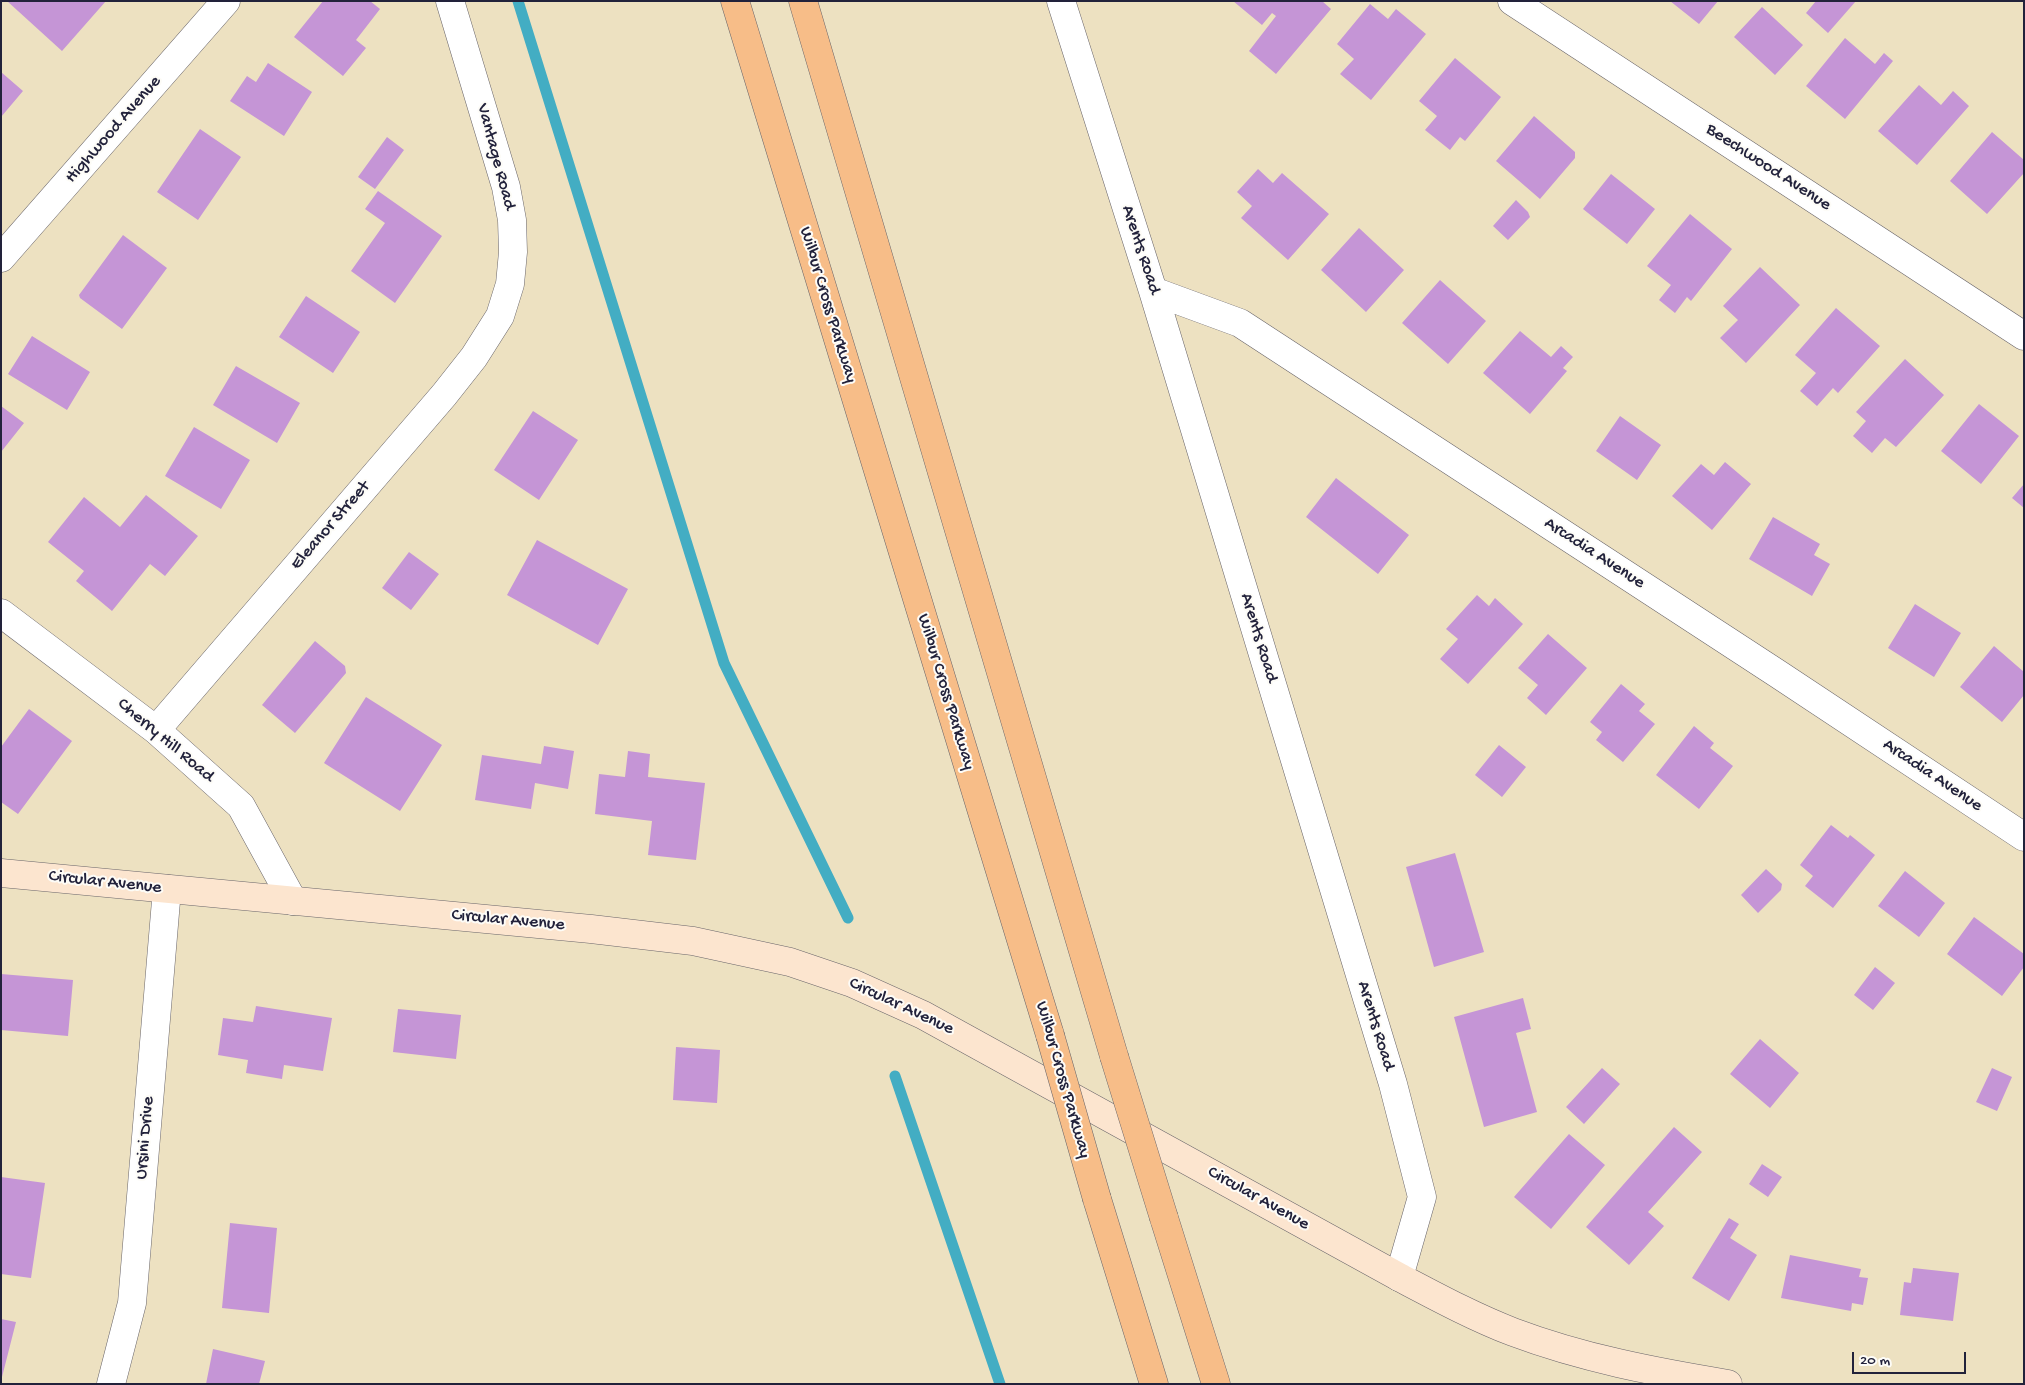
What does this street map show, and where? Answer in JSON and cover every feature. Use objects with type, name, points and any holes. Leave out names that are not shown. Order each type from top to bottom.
[{"type":"highway","name":"Wilbur Cross Parkway","points":[[735,1],[1050,1035],[1097,1199],[1154,1384]]},
{"type":"highway","points":[[803,1],[1114,1056],[1216,1384]]},
{"type":"main road","name":"Circular Avenue","points":[[1,873],[591,929],[693,941],[790,962],[852,983],[923,1014],[1460,1309],[1504,1328],[1575,1352],[1672,1375],[1728,1384]]},
{"type":"street","name":"Highwood Avenue","points":[[1,258],[226,1]]},
{"type":"street","name":"Vantage Road","points":[[450,1],[506,187],[512,220],[513,252],[510,284],[500,316]]},
{"type":"street","name":"Arents Road","points":[[1061,1],[1153,291],[1393,1084],[1422,1197],[1399,1277]]},
{"type":"street","name":"Beechwood Avenue","points":[[1512,1],[2024,336]]},
{"type":"street","name":"Arcadia Avenue","points":[[1153,291],[1240,323],[2024,837]]},
{"type":"street","name":"Eleanor Street","points":[[156,730],[444,394],[474,357],[500,316]]},
{"type":"street","name":"Cherry Hill Road","points":[[1,613],[156,730],[241,806],[294,901]]},
{"type":"street","name":"Ursini Drive","points":[[111,1384],[132,1303],[167,889]]},
{"type":"building","points":[[7,1],[106,1],[62,51]]},
{"type":"building","points":[[323,1],[370,1],[380,9],[356,40],[366,48],[343,76],[294,37]]},
{"type":"building","points":[[1233,1],[1322,1],[1331,9],[1276,74],[1249,51],[1276,16],[1272,13],[1262,25]]},
{"type":"building","points":[[1670,1],[1718,1],[1699,24]]},
{"type":"building","points":[[1816,1],[1856,1],[1828,33],[1806,13]]},
{"type":"building","points":[[1370,4],[1388,19],[1396,9],[1426,34],[1371,100],[1340,74],[1354,59],[1337,44]]},
{"type":"building","points":[[1762,7],[1803,45],[1775,75],[1734,37]]},
{"type":"building","points":[[1845,38],[1875,64],[1884,53],[1893,61],[1845,119],[1806,86]]},
{"type":"building","points":[[1455,58],[1501,97],[1465,141],[1460,137],[1450,150],[1425,130],[1437,116],[1419,101]]},
{"type":"building","points":[[268,63],[312,92],[284,136],[230,101],[247,76],[256,82]]},
{"type":"building","points":[[1,72],[23,91],[1,117]]},
{"type":"building","points":[[1919,85],[1941,105],[1953,91],[1969,106],[1917,165],[1878,131]]},
{"type":"building","points":[[1534,116],[1575,152],[1575,158],[1540,199],[1496,161]]},
{"type":"building","points":[[200,129],[241,157],[198,220],[157,192]]},
{"type":"building","points":[[1992,132],[2024,160],[2024,173],[1987,214],[1950,181]]},
{"type":"building","points":[[387,137],[404,150],[375,189],[358,177]]},
{"type":"building","points":[[1258,169],[1273,183],[1282,173],[1329,214],[1288,260],[1241,218],[1252,206],[1237,192]]},
{"type":"building","points":[[1611,174],[1655,209],[1627,244],[1583,209]]},
{"type":"building","points":[[378,191],[442,236],[395,303],[351,271],[385,223],[365,209]]},
{"type":"building","points":[[1516,200],[1528,212],[1530,217],[1508,240],[1493,226]]},
{"type":"building","points":[[1690,214],[1732,249],[1691,301],[1687,297],[1675,313],[1659,300],[1671,285],[1647,266]]},
{"type":"building","points":[[1359,228],[1404,270],[1366,312],[1321,270]]},
{"type":"building","points":[[123,235],[167,268],[122,329],[80,298],[79,295]]},
{"type":"building","points":[[1760,267],[1800,305],[1746,363],[1720,338],[1738,320],[1723,306]]},
{"type":"building","points":[[1440,280],[1486,321],[1448,364],[1402,323]]},
{"type":"building","points":[[306,296],[360,332],[333,373],[279,337]]},
{"type":"building","points":[[1836,308],[1880,346],[1838,393],[1833,388],[1817,406],[1800,391],[1816,373],[1795,355]]},
{"type":"building","points":[[1520,331],[1551,357],[1561,346],[1573,357],[1563,368],[1567,371],[1530,414],[1483,373]]},
{"type":"building","points":[[32,336],[90,372],[67,410],[8,374]]},
{"type":"building","points":[[1905,359],[1944,395],[1896,447],[1885,438],[1872,453],[1853,436],[1866,421],[1856,412]]},
{"type":"building","points":[[236,366],[300,403],[277,443],[213,405]]},
{"type":"building","points":[[1979,404],[2019,436],[1981,484],[1941,451]]},
{"type":"building","points":[[1,406],[24,423],[1,452]]},
{"type":"building","points":[[533,411],[578,440],[539,500],[494,470]]},
{"type":"building","points":[[1620,416],[1661,445],[1637,480],[1596,451]]},
{"type":"building","points":[[194,427],[250,460],[221,509],[165,476]]},
{"type":"building","points":[[1725,462],[1751,484],[1712,530],[1672,496],[1701,464],[1714,475]]},
{"type":"building","points":[[1336,478],[1409,535],[1378,574],[1306,517]]},
{"type":"building","points":[[2024,484],[2024,508],[2012,498]]},
{"type":"building","points":[[146,495],[198,536],[165,576],[150,564],[112,611],[76,581],[84,571],[48,542],[84,497],[120,527]]},
{"type":"building","points":[[1773,517],[1820,544],[1814,555],[1830,564],[1812,596],[1749,559]]},
{"type":"building","points":[[537,540],[628,589],[598,645],[507,595]]},
{"type":"building","points":[[409,552],[439,574],[411,610],[382,588]]},
{"type":"building","points":[[1477,595],[1489,606],[1495,598],[1523,624],[1468,684],[1440,659],[1458,639],[1446,629]]},
{"type":"building","points":[[1915,604],[1961,633],[1934,677],[1888,648]]},
{"type":"building","points":[[1548,634],[1587,668],[1546,715],[1527,698],[1538,685],[1518,668]]},
{"type":"building","points":[[315,641],[345,666],[346,673],[295,733],[262,705]]},
{"type":"building","points":[[1994,646],[2024,672],[2024,695],[2002,722],[1960,687]]},
{"type":"building","points":[[1621,684],[1645,704],[1639,711],[1655,724],[1623,762],[1596,740],[1602,732],[1590,722]]},
{"type":"building","points":[[366,697],[442,745],[400,811],[324,763]]},
{"type":"building","points":[[29,709],[72,741],[18,814],[1,802],[1,747]]},
{"type":"building","points":[[1694,726],[1714,743],[1710,748],[1733,766],[1699,809],[1656,775]]},
{"type":"building","points":[[1499,745],[1526,767],[1502,797],[1475,775]]},
{"type":"building","points":[[544,746],[574,751],[568,789],[535,783],[531,809],[475,800],[482,755],[541,764]]},
{"type":"building","points":[[628,751],[650,754],[648,777],[705,783],[696,860],[648,855],[652,821],[595,814],[599,774],[625,777]]},
{"type":"building","points":[[1831,825],[1848,838],[1850,835],[1875,855],[1833,908],[1805,886],[1813,876],[1800,865]]},
{"type":"building","points":[[1455,853],[1484,952],[1434,967],[1406,867]]},
{"type":"building","points":[[1766,869],[1782,884],[1781,890],[1758,913],[1741,895]]},
{"type":"building","points":[[1905,871],[1945,903],[1919,937],[1878,906]]},
{"type":"building","points":[[1974,917],[2024,954],[2024,967],[2002,996],[1947,954]]},
{"type":"building","points":[[1875,967],[1895,983],[1873,1010],[1854,995]]},
{"type":"building","points":[[1,974],[73,980],[68,1036],[1,1030]]},
{"type":"building","points":[[1523,998],[1531,1029],[1516,1033],[1537,1112],[1484,1127],[1454,1017]]},
{"type":"building","points":[[256,1006],[332,1018],[323,1071],[284,1065],[282,1079],[246,1073],[248,1060],[218,1055],[223,1018],[253,1022]]},
{"type":"building","points":[[398,1009],[461,1015],[456,1059],[393,1052]]},
{"type":"building","points":[[1760,1039],[1799,1073],[1770,1108],[1730,1074]]},
{"type":"building","points":[[676,1047],[720,1050],[717,1103],[673,1100]]},
{"type":"building","points":[[1602,1068],[1620,1084],[1584,1124],[1566,1107]]},
{"type":"building","points":[[1992,1068],[2012,1077],[1997,1111],[1976,1102]]},
{"type":"building","points":[[1674,1127],[1702,1152],[1648,1212],[1664,1226],[1629,1265],[1586,1227]]},
{"type":"building","points":[[1569,1134],[1605,1165],[1551,1229],[1514,1197]]},
{"type":"building","points":[[1762,1164],[1782,1177],[1768,1197],[1749,1184]]},
{"type":"building","points":[[1,1177],[45,1183],[31,1278],[1,1274]]},
{"type":"building","points":[[1729,1218],[1739,1224],[1730,1238],[1757,1255],[1729,1301],[1692,1278]]},
{"type":"building","points":[[230,1223],[277,1228],[269,1313],[222,1308]]},
{"type":"building","points":[[1790,1255],[1861,1269],[1859,1277],[1868,1278],[1863,1305],[1852,1303],[1851,1311],[1781,1298]]},
{"type":"building","points":[[1913,1268],[1959,1273],[1953,1321],[1900,1315],[1904,1282],[1911,1283]]},
{"type":"building","points":[[1,1319],[16,1322],[2,1377],[1,1377]]},
{"type":"building","points":[[213,1349],[265,1361],[259,1384],[206,1384]]},
{"type":"waterway","points":[[518,1],[724,663],[848,918]]},
{"type":"waterway","points":[[895,1076],[1000,1384]]}]
